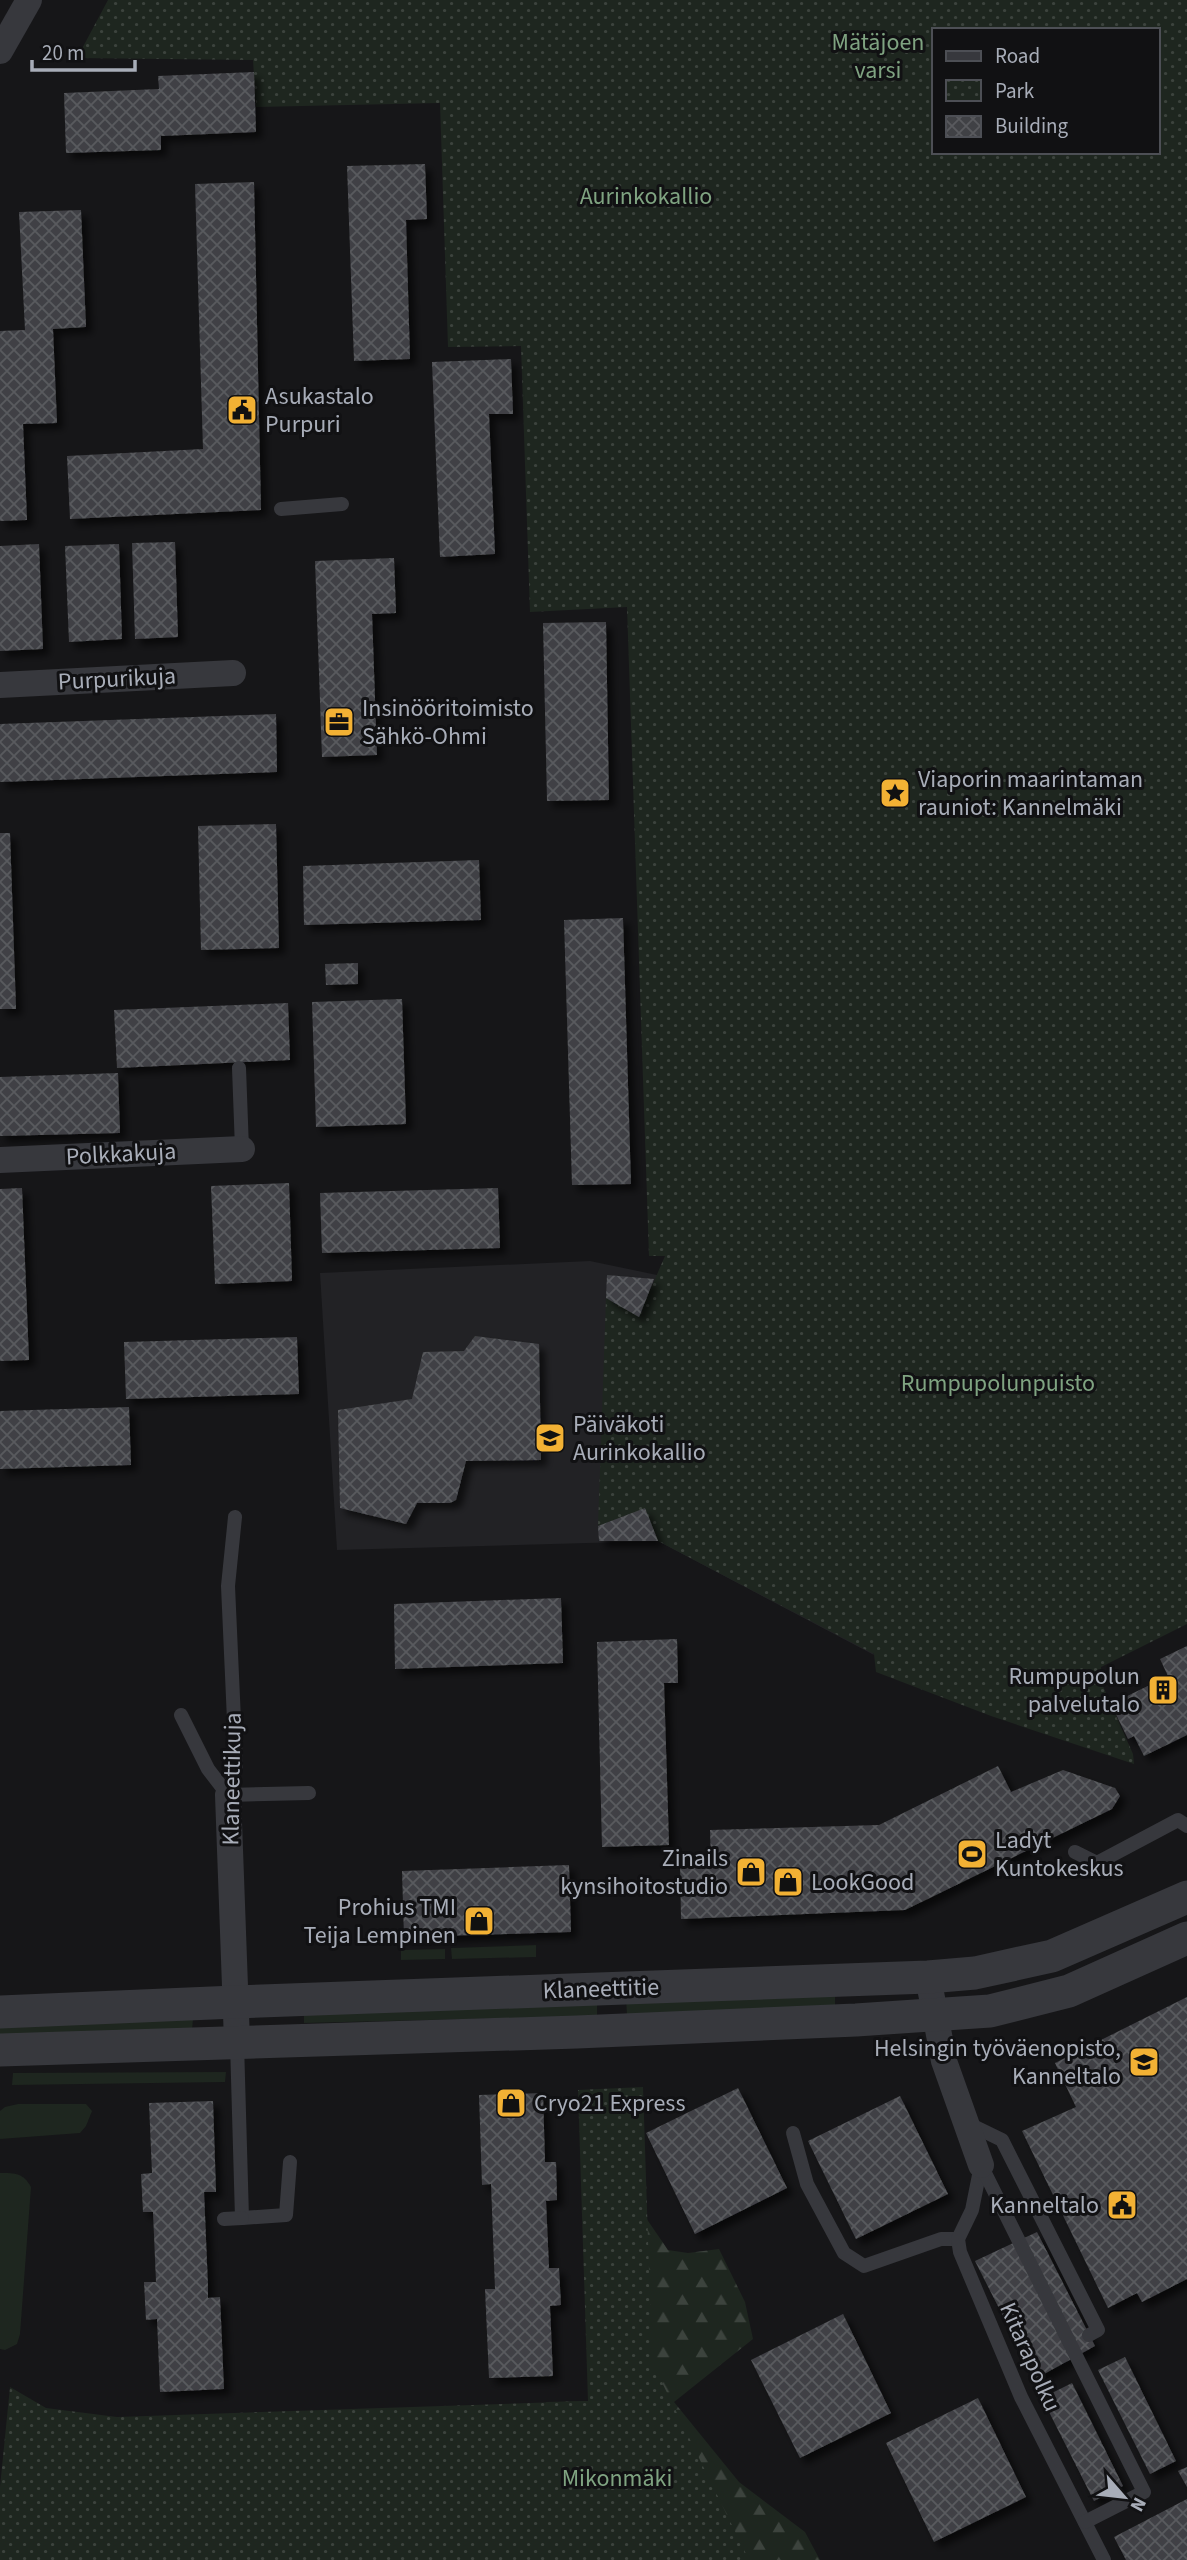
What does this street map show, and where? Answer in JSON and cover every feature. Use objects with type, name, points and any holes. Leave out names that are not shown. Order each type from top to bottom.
[{"type":"street","points":[[0,51],[29,0]]},
{"type":"street","name":"Purpurikuja","points":[[0,685],[233,673]]},
{"type":"street","name":"Polkkakuja","points":[[0,1160],[243,1149]]},
{"type":"street","name":"Klaneettikuja","points":[[228,1795],[237,2041]]},
{"type":"street","name":"Klaneettitie","points":[[0,2012],[235,2001],[928,1978],[975,1973],[1052,1956],[1187,1897]]},
{"type":"street","name":"Klaneettitie","points":[[0,2050],[577,2032],[934,2016],[990,2011],[1069,1991],[1187,1938]]},
{"type":"street","points":[[928,1978],[944,2061],[981,2165]]},
{"type":"lane","points":[[281,509],[342,504]]},
{"type":"lane","points":[[239,1068],[243,1149]]},
{"type":"lane","name":"Klaneettikuja","points":[[228,1795],[236,1765],[228,1586],[235,1517]]},
{"type":"lane","points":[[181,1715],[208,1769],[228,1795],[309,1793]]},
{"type":"lane","points":[[1076,1852],[1097,1863],[1178,1820],[1187,1826]]},
{"type":"lane","points":[[237,2041],[242,2218]]},
{"type":"lane","points":[[966,2122],[1002,2140],[1098,2330],[1089,2335]]},
{"type":"lane","points":[[793,2133],[807,2184],[844,2253],[864,2266],[941,2239],[958,2239],[972,2210],[981,2165]]},
{"type":"lane","points":[[223,2219],[286,2215],[290,2162]]},
{"type":"lane","points":[[981,2165],[1143,2492],[1084,2522]]},
{"type":"lane","name":"Kitarapolku","points":[[958,2239],[960,2252],[1011,2374],[1104,2560]]},
{"type":"shaded area","name":"Päiväkoti Aurinkokallio","points":[[590,1261],[657,1275],[874,1655],[658,1541],[337,1550],[320,1273]]},
{"type":"green space","points":[[108,0],[1187,0],[1187,1624],[1101,1667],[1102,1684],[1133,1754],[1134,1764],[991,1716],[876,1672],[874,1654],[658,1541],[645,1509],[598,1526],[606,1298],[639,1316],[665,1256],[649,1256],[627,607],[530,612],[521,346],[448,347],[440,103],[256,107],[253,60],[77,58]]},
{"type":"green space","points":[[536,1945],[536,1957],[452,1959],[451,1948]]},
{"type":"green space","points":[[445,1949],[445,1959],[401,1960],[401,1950]]},
{"type":"green space","points":[[835,1992],[835,2010],[627,2016],[626,1997]]},
{"type":"green space","points":[[597,2004],[597,2016],[304,2023],[304,2012]]},
{"type":"green space","points":[[193,2019],[192,2030],[0,2035],[0,2025]]},
{"type":"green space","points":[[226,2072],[225,2082],[12,2085],[13,2073]]},
{"type":"green space","name":"Mikonmäki","points":[[643,2087],[652,2362],[749,2560],[0,2560],[0,2487],[10,2387],[46,2408],[117,2417],[588,2401],[578,2090]]},
{"type":"green space","points":[[18,2104],[86,2104],[92,2111],[80,2133],[0,2139],[0,2111]]},
{"type":"green space","points":[[0,2173],[19,2175],[31,2187],[20,2334],[17,2344],[5,2350],[0,2349]]},
{"type":"green space","points":[[635,2202],[668,2250],[688,2253],[719,2249],[745,2302],[753,2339],[674,2402],[739,2482],[805,2532],[820,2560],[604,2560],[546,2402],[588,2401]]},
{"type":"building","points":[[254,72],[256,132],[161,136],[161,150],[66,153],[64,93],[159,89],[158,76]]},
{"type":"building","points":[[425,164],[427,219],[406,220],[410,359],[354,361],[347,166]]},
{"type":"building","points":[[254,182],[261,510],[70,519],[67,456],[203,449],[195,184]]},
{"type":"building","points":[[81,210],[86,327],[53,329],[57,423],[23,424],[27,520],[0,521],[0,331],[25,330],[19,212]]},
{"type":"building","points":[[511,359],[513,414],[489,414],[495,554],[440,557],[432,362]]},
{"type":"building","points":[[175,542],[178,637],[135,639],[132,543]]},
{"type":"building","points":[[39,544],[43,649],[0,651],[0,546]]},
{"type":"building","points":[[119,544],[122,639],[69,642],[65,546]]},
{"type":"building","points":[[394,558],[396,613],[372,614],[377,755],[322,757],[315,561]]},
{"type":"building","points":[[606,622],[609,800],[547,801],[543,623]]},
{"type":"building","points":[[276,714],[277,772],[0,782],[0,724]]},
{"type":"building","points":[[276,824],[279,948],[201,950],[198,826]]},
{"type":"building","points":[[0,833],[10,833],[16,1009],[0,1009]]},
{"type":"building","points":[[479,860],[481,920],[304,925],[303,866]]},
{"type":"building","points":[[623,918],[631,1184],[572,1185],[564,920]]},
{"type":"building","points":[[358,963],[358,984],[326,985],[325,964]]},
{"type":"building","points":[[402,999],[406,1124],[316,1127],[312,1002]]},
{"type":"building","points":[[288,1003],[290,1060],[117,1068],[114,1010]]},
{"type":"building","points":[[118,1073],[120,1133],[0,1136],[0,1077]]},
{"type":"building","points":[[289,1183],[292,1281],[215,1284],[211,1186]]},
{"type":"building","points":[[22,1188],[29,1360],[0,1361],[0,1189]]},
{"type":"building","points":[[498,1188],[500,1248],[322,1253],[320,1193]]},
{"type":"building","points":[[607,1275],[654,1279],[639,1317],[606,1298]]},
{"type":"building","points":[[475,1336],[539,1344],[541,1460],[466,1461],[456,1500],[450,1503],[417,1503],[406,1524],[340,1508],[338,1410],[412,1399],[423,1352],[464,1351]]},
{"type":"building","points":[[297,1337],[299,1394],[126,1399],[124,1342]]},
{"type":"building","points":[[129,1407],[131,1465],[0,1469],[0,1411]]},
{"type":"building","points":[[645,1508],[658,1541],[599,1541],[598,1526]]},
{"type":"building","points":[[561,1598],[563,1663],[395,1669],[394,1604]]},
{"type":"building","points":[[677,1639],[678,1683],[664,1683],[669,1845],[602,1847],[597,1642]]},
{"type":"building","name":"Rumpupolun palvelutalo","points":[[1187,1646],[1187,1735],[1144,1756],[1134,1736],[1128,1739],[1111,1704],[1168,1676],[1160,1659]]},
{"type":"building","points":[[998,1766],[1011,1792],[1063,1770],[1115,1788],[1120,1796],[1112,1809],[905,1910],[681,1919],[680,1863],[711,1862],[710,1830],[879,1825]]},
{"type":"building","points":[[569,1865],[571,1932],[404,1937],[402,1871]]},
{"type":"building","name":"Kanneltalo","points":[[1187,1997],[1187,2279],[1142,2302],[1137,2293],[1108,2308],[1022,2131],[1076,2107],[1055,2063]]},
{"type":"building","points":[[738,2088],[787,2188],[695,2234],[646,2133]]},
{"type":"building","points":[[543,2093],[545,2162],[556,2162],[557,2200],[546,2201],[549,2268],[559,2268],[561,2305],[550,2306],[553,2376],[489,2378],[485,2289],[495,2289],[491,2184],[482,2185],[479,2095]]},
{"type":"building","points":[[900,2096],[948,2194],[856,2239],[808,2141]]},
{"type":"building","points":[[213,2101],[216,2192],[204,2192],[208,2298],[220,2297],[224,2389],[160,2392],[157,2319],[146,2320],[144,2282],[156,2282],[153,2212],[143,2212],[141,2174],[152,2173],[149,2103]]},
{"type":"building","points":[[1037,2232],[1095,2346],[1035,2379],[975,2261]]},
{"type":"building","points":[[843,2314],[891,2413],[800,2458],[751,2360]]},
{"type":"building","points":[[1125,2357],[1176,2461],[1150,2474],[1098,2370]]},
{"type":"building","points":[[1072,2383],[1123,2486],[1094,2501],[1042,2398]]},
{"type":"building","points":[[978,2398],[1026,2497],[934,2542],[886,2443]]},
{"type":"building","points":[[1187,2467],[1187,2487],[1178,2471]]},
{"type":"building","points":[[1187,2499],[1187,2560],[1126,2560],[1114,2537]]},
{"type":"place","name":"Asukastalo Purpuri","points":[[242,410]]},
{"type":"place","name":"Insinööritoimisto Sähkö-Ohmi","points":[[339,722]]},
{"type":"place","name":"Viaporin maarintaman rauniot: Kannelmäki","points":[[895,793]]},
{"type":"place","name":"Päiväkoti Aurinkokallio","points":[[550,1438]]},
{"type":"place","name":"Rumpupolun palvelutalo","points":[[1163,1690]]},
{"type":"place","name":"Ladyt Kuntokeskus","points":[[972,1854]]},
{"type":"place","name":"Zinails kynsihoitostudio","points":[[751,1872]]},
{"type":"place","name":"LookGood","points":[[788,1882]]},
{"type":"place","name":"Prohius TMI Teija Lempinen","points":[[479,1921]]},
{"type":"place","name":"Helsingin työväenopisto, Kanneltalo","points":[[1144,2062]]},
{"type":"place","name":"Cryo21 Express","points":[[511,2103]]},
{"type":"place","name":"Kanneltalo","points":[[1122,2205]]},
{"type":"park label","name":"Mätäjoen varsi","points":[[878,56]]},
{"type":"park label","name":"Aurinkokallio","points":[[646,196]]},
{"type":"park label","name":"Rumpupolunpuisto","points":[[998,1383]]}]
